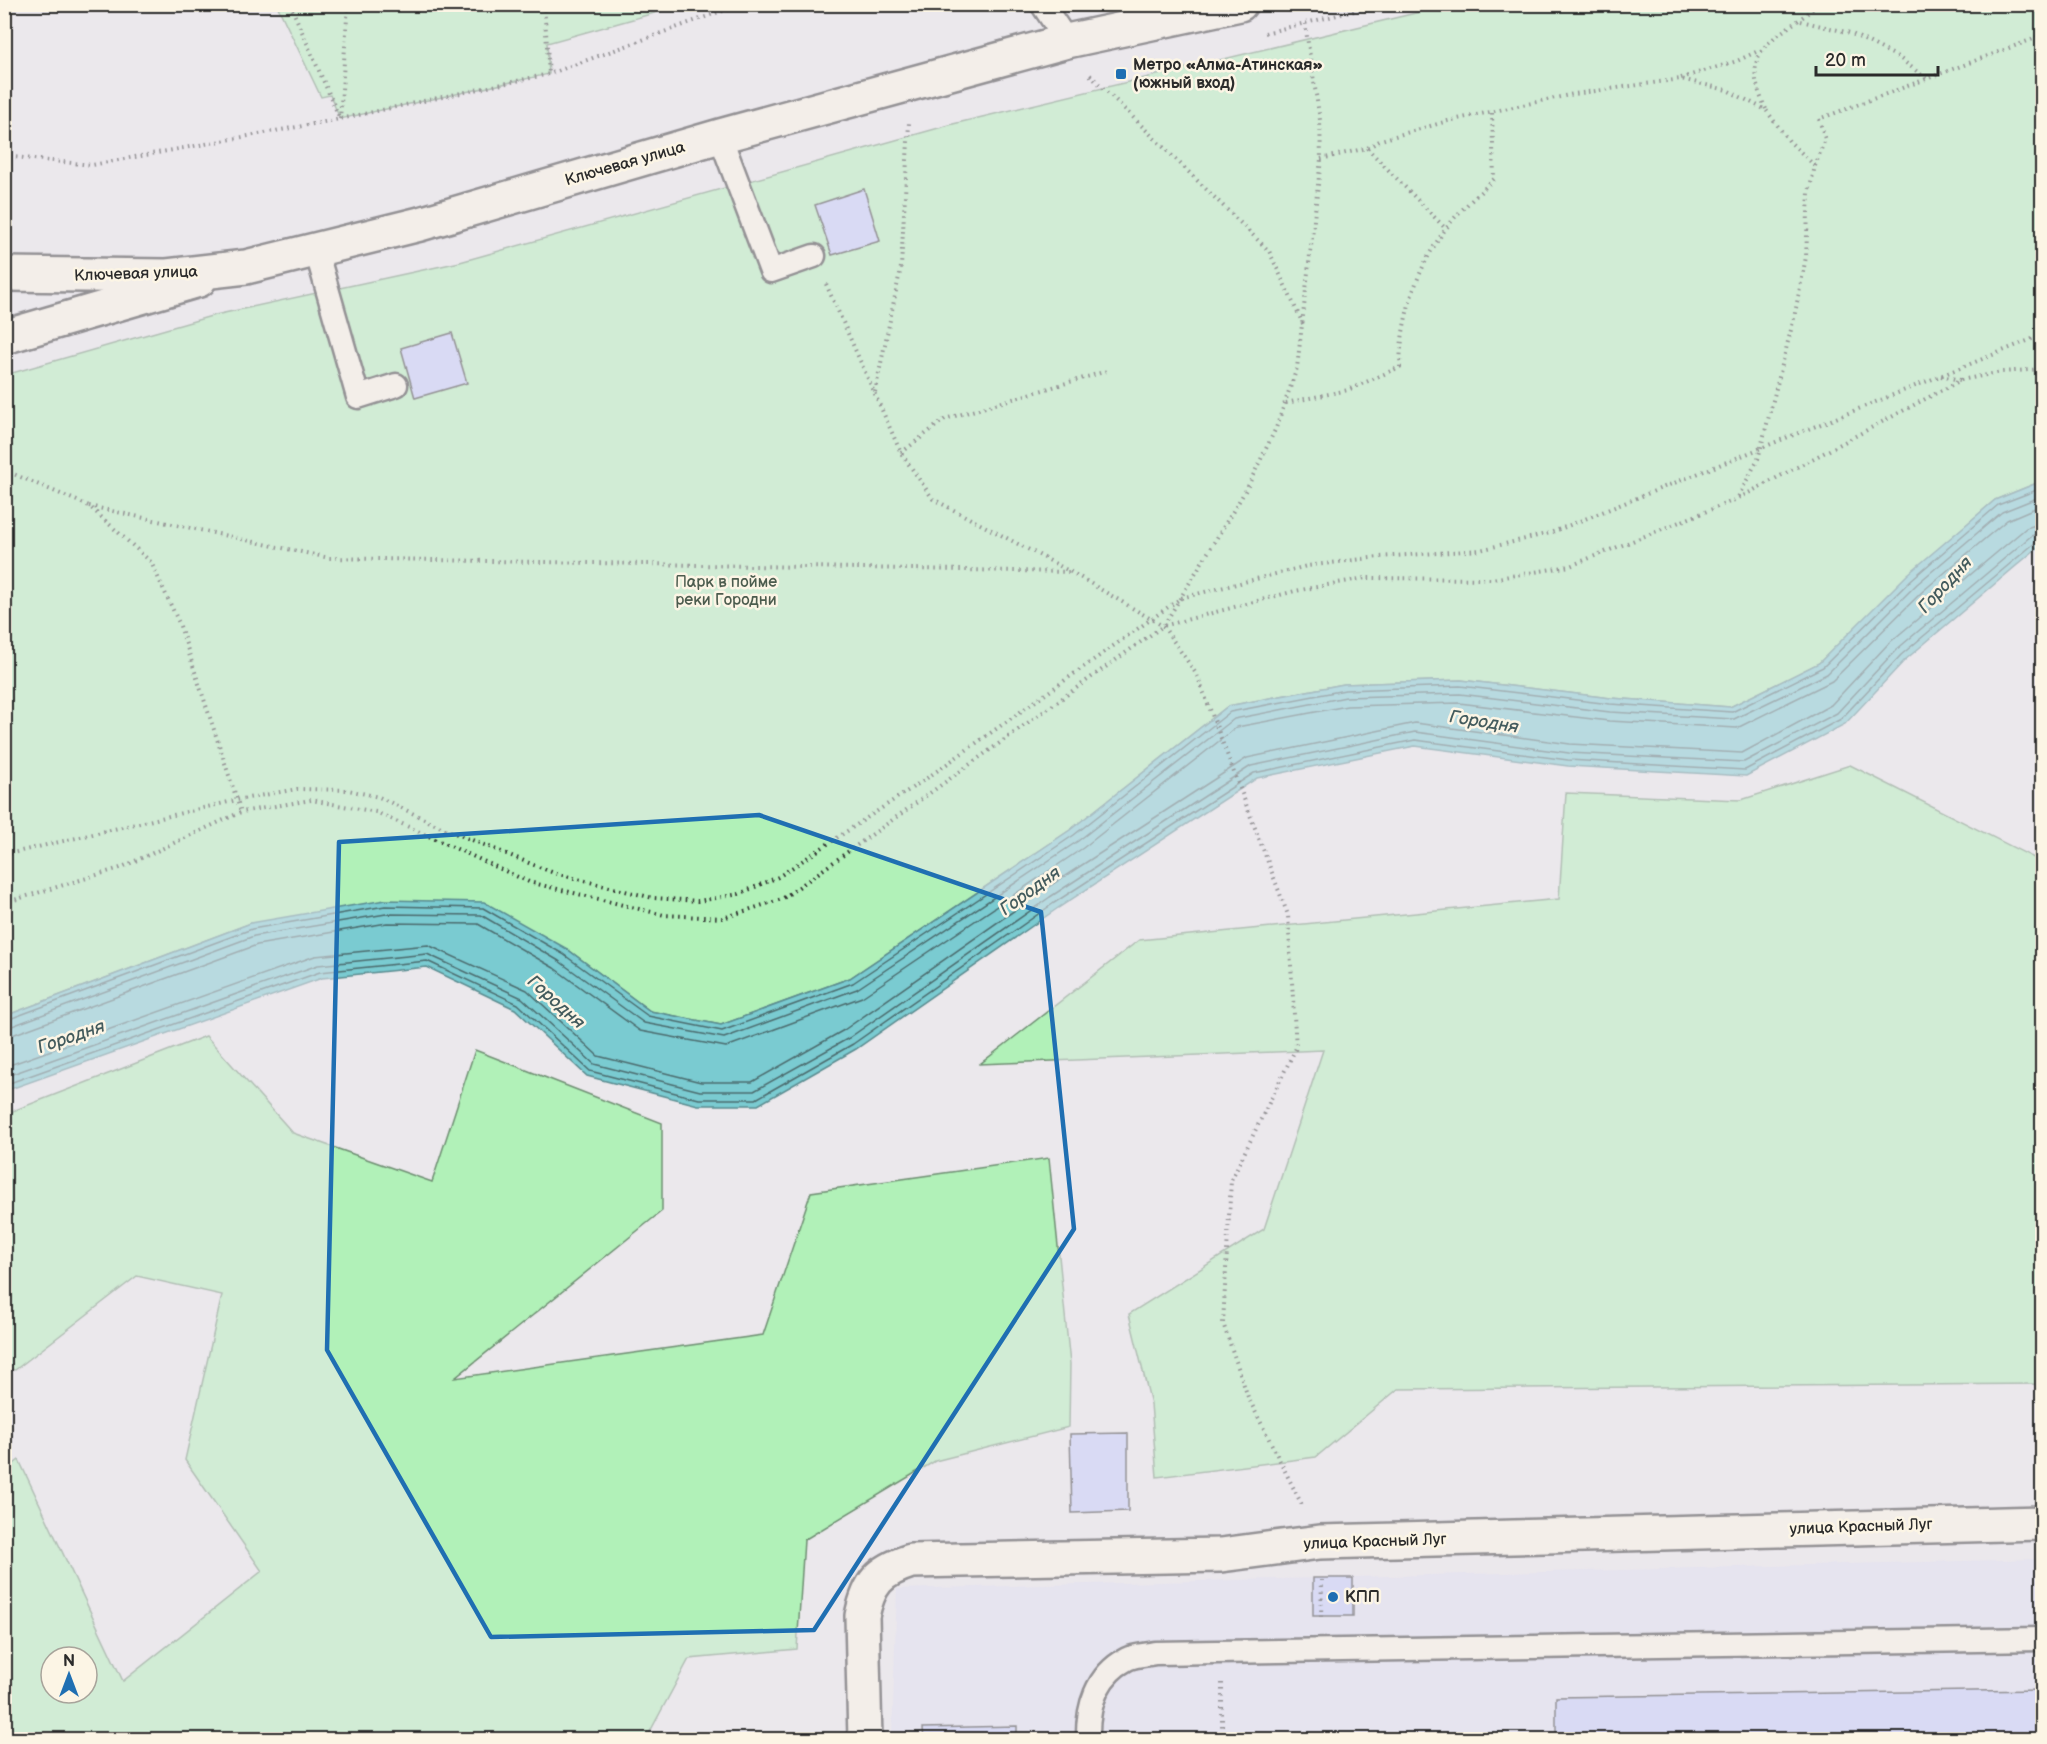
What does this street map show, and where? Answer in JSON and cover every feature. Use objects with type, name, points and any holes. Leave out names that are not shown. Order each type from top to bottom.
[{"type":"street","name":"Ключевая улица","points":[[4,274],[167,276],[246,267],[420,224],[720,136],[1067,41],[1240,4]]},
{"type":"street","points":[[4,337],[246,267]]},
{"type":"street","name":"улица Красный Луг","points":[[865,1740],[862,1616],[866,1597],[877,1579],[891,1568],[911,1562],[1221,1555],[1320,1542],[2043,1522]]},
{"type":"lane","points":[[1042,4],[1067,41]]},
{"type":"lane","points":[[720,136],[771,271],[814,256]]},
{"type":"lane","points":[[316,250],[358,397],[396,385]]},
{"type":"lane","points":[[1088,1740],[1092,1698],[1106,1675],[1128,1659],[1155,1653],[2043,1639]]},
{"type":"path","points":[[290,4],[340,119]]},
{"type":"path","points":[[340,119],[348,4]]},
{"type":"path","points":[[544,4],[549,74]]},
{"type":"path","points":[[715,4],[719,12]]},
{"type":"path","points":[[4,156],[92,165],[340,119],[549,74],[719,12],[750,4]]},
{"type":"path","points":[[1321,159],[1368,148],[1381,140],[1492,112],[1574,94],[1681,79],[1737,61],[1760,50],[1775,35],[1801,21],[1818,4]]},
{"type":"path","points":[[1801,21],[1850,33],[1898,57],[1927,79]]},
{"type":"path","points":[[1163,626],[1247,488],[1276,428],[1297,368],[1321,159],[1320,120],[1305,24]]},
{"type":"path","points":[[1737,499],[1758,459],[1794,318],[1806,257],[1809,192],[1815,166],[1826,139],[1819,119],[2036,38],[2043,33]]},
{"type":"path","points":[[1760,50],[1756,73],[1758,92],[1766,110],[1789,141],[1815,166]]},
{"type":"path","points":[[1085,70],[1269,251],[1303,325]]},
{"type":"path","points":[[1681,79],[1727,90],[1766,110]]},
{"type":"path","points":[[1285,403],[1348,390],[1400,367],[1404,318],[1418,279],[1446,229],[1494,179],[1492,112]]},
{"type":"path","points":[[875,392],[901,267],[910,120]]},
{"type":"path","points":[[1368,148],[1446,229]]},
{"type":"path","points":[[814,256],[902,453],[933,499],[1071,572],[1163,626],[1197,675],[1288,915],[1296,1048],[1231,1180],[1223,1323],[1248,1397],[1320,1542]]},
{"type":"path","points":[[4,855],[237,800],[297,789],[348,790],[379,797],[447,830],[554,873],[653,898],[698,901],[739,894],[778,877],[927,778],[1181,598],[1307,566],[1379,557],[1480,550],[1550,533],[2043,335]]},
{"type":"path","points":[[4,903],[120,868],[241,812],[311,800],[376,812],[529,882],[664,915],[723,918],[782,899],[1163,626],[1295,591],[1365,578],[1492,579],[1570,566],[1737,499],[1961,380],[2002,372],[2043,369]]},
{"type":"path","points":[[902,453],[945,419],[1107,371]]},
{"type":"path","points":[[1940,376],[1961,380]]},
{"type":"path","points":[[4,470],[89,506],[329,558],[1071,572]]},
{"type":"path","points":[[89,506],[151,562],[179,623],[241,812]]},
{"type":"highlighted area","points":[[759,815],[1041,912],[1074,1229],[814,1630],[491,1637],[327,1350],[339,842]]},
{"type":"shaded area","points":[[2042,1559],[2042,1739],[892,1740],[897,1589]]},
{"type":"green space","points":[[277,5],[683,5],[547,43],[549,74],[340,119],[330,95],[321,97]]},
{"type":"green space","name":"Парк в пойме реки Городни","points":[[1449,5],[2042,5],[2042,481],[1995,500],[1908,575],[1819,663],[1730,707],[1611,698],[1461,680],[1344,684],[1228,706],[1070,830],[850,978],[721,1025],[650,1011],[567,949],[251,923],[5,1016],[5,375],[215,315],[460,262],[953,124]]},
{"type":"green space","points":[[1850,765],[2042,862],[2042,1384],[1398,1389],[1316,1457],[1157,1477],[1151,1404],[1129,1314],[1264,1229],[1323,1050],[980,1064],[1139,940],[1559,899],[1566,793],[1741,800]]},
{"type":"green space","points":[[206,1036],[293,1133],[432,1182],[475,1050],[662,1123],[662,1211],[455,1378],[763,1335],[811,1192],[1049,1158],[1070,1364],[1069,1427],[935,1461],[804,1540],[797,1649],[689,1659],[646,1739],[5,1739],[5,1471],[19,1460],[123,1681],[262,1571],[185,1460],[222,1295],[137,1276],[15,1370],[5,1368],[5,1114]]},
{"type":"water","name":"Городня","points":[[2042,481],[2042,544],[1905,660],[1845,724],[1746,776],[1568,766],[1415,746],[1257,778],[1058,908],[856,1049],[758,1105],[698,1105],[587,1076],[515,1009],[427,967],[322,978],[5,1091],[5,1016],[251,923],[385,900],[484,902],[567,949],[650,1011],[721,1025],[850,978],[1070,830],[1228,706],[1344,684],[1461,680],[1611,698],[1730,707],[1819,663],[1908,574],[1995,500]]},
{"type":"building","points":[[864,189],[880,241],[832,255],[815,205]]},
{"type":"building","points":[[452,333],[467,383],[415,398],[401,348]]},
{"type":"building","points":[[1128,1433],[1128,1511],[1072,1513],[1070,1434]]},
{"type":"building","name":"КПП","points":[[1313,1578],[1353,1578],[1353,1616],[1313,1616]]},
{"type":"building","points":[[2042,1690],[2042,1740],[1556,1740],[1556,1697]]},
{"type":"building","points":[[1017,1726],[1017,1740],[924,1740],[923,1728]]},
{"type":"building","points":[[1287,1736],[1287,1740],[1138,1740],[1138,1738]]},
{"type":"building","points":[[751,1737],[828,1737],[828,1740],[751,1740]]},
{"type":"place","name":"Метро «Алма-Атинская» (южный вход)","points":[[1121,74]]},
{"type":"place","name":"КПП","points":[[1333,1597]]}]
